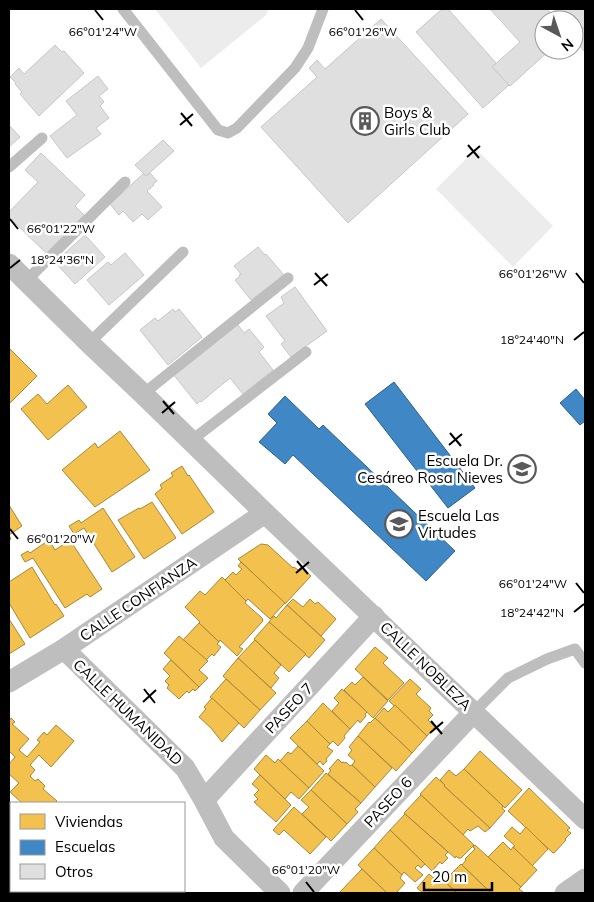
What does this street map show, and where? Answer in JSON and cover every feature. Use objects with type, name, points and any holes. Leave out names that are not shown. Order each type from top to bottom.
[{"type":"street","name":"CALLE NOBLEZA","points":[[9,264],[585,819]]},
{"type":"street","name":"CALLE CONFIANZA","points":[[9,682],[64,649],[266,513]]},
{"type":"street","name":"PASEO 7","points":[[204,800],[374,616]]},
{"type":"street","name":"CALLE HUMANIDAD","points":[[64,649],[185,768],[224,838],[280,893]]},
{"type":"street","name":"PASEO 6","points":[[303,893],[474,712]]},
{"type":"street","points":[[565,893],[585,879]]},
{"type":"lane","points":[[122,9],[218,130],[228,133],[236,128],[295,68],[308,48],[324,9]]},
{"type":"lane","points":[[9,167],[42,138]]},
{"type":"lane","points":[[26,281],[125,182]]},
{"type":"lane","points":[[89,343],[182,252]]},
{"type":"lane","points":[[143,394],[288,278]]},
{"type":"lane","points":[[192,440],[306,352]]},
{"type":"lane","points":[[474,712],[508,678],[547,659],[575,649],[585,663]]},
{"type":"shaded area","points":[[155,9],[269,9],[266,15],[201,68]]},
{"type":"shaded area","points":[[476,149],[553,226],[513,267],[436,189]]},
{"type":"shaded area","points":[[180,892],[182,893],[112,893]]},
{"type":"building: Viviendas","points":[[9,348],[37,376],[9,404]]},
{"type":"building: Viviendas","points":[[68,385],[87,407],[48,440],[21,409],[38,394],[47,404]]},
{"type":"building: Viviendas","points":[[120,431],[150,470],[95,507],[62,470],[95,443],[98,448]]},
{"type":"building: Viviendas","points":[[182,466],[214,512],[182,534],[155,494],[162,488],[160,485],[173,476],[171,473]]},
{"type":"building: Viviendas","points":[[152,502],[176,538],[144,559],[118,520]]},
{"type":"building: Viviendas","points":[[9,505],[22,526],[9,535]]},
{"type":"building: Viviendas","points":[[103,508],[135,557],[112,572],[84,528],[74,534],[69,526],[79,520],[81,523]]},
{"type":"building: Viviendas","points":[[49,540],[55,550],[70,540],[102,589],[90,597],[87,594],[65,608],[33,558],[25,562],[21,555],[28,551],[30,553]]},
{"type":"building: Viviendas","points":[[261,544],[268,545],[293,568],[298,570],[301,567],[311,576],[285,604],[238,559]]},
{"type":"building: Viviendas","points":[[241,562],[285,603],[270,619],[248,599],[246,601],[225,580],[233,572],[236,575],[242,569],[238,566]]},
{"type":"building: Viviendas","points":[[32,567],[55,605],[64,616],[30,638],[9,603],[9,582]]},
{"type":"building: Viviendas","points":[[222,577],[263,621],[239,647],[243,649],[237,656],[220,640],[219,642],[185,607],[200,591],[205,595]]},
{"type":"building: Viviendas","points":[[293,599],[303,607],[310,599],[315,604],[318,602],[336,619],[321,636],[287,605]]},
{"type":"building: Viviendas","points":[[287,605],[325,640],[309,658],[269,622],[274,616],[276,618]]},
{"type":"building: Viviendas","points":[[9,619],[25,644],[9,654]]},
{"type":"building: Viviendas","points":[[269,622],[306,654],[289,672],[254,639]]},
{"type":"building: Viviendas","points":[[199,623],[219,642],[217,644],[221,647],[214,656],[212,654],[206,660],[183,640]]},
{"type":"building: Viviendas","points":[[179,636],[208,661],[199,670],[208,678],[199,687],[164,653]]},
{"type":"building: Viviendas","points":[[255,640],[281,665],[274,673],[279,678],[271,688],[238,658]]},
{"type":"building: Viviendas","points":[[375,647],[388,658],[383,663],[404,683],[388,700],[355,669]]},
{"type":"building: Viviendas","points":[[238,658],[276,693],[260,710],[223,676]]},
{"type":"building: Viviendas","points":[[171,660],[199,687],[189,693],[187,691],[179,699],[167,688],[169,685],[165,681],[170,676],[163,669]]},
{"type":"building: Viviendas","points":[[363,677],[388,701],[373,718],[344,690],[352,682],[355,685]]},
{"type":"building: Viviendas","points":[[226,679],[260,710],[244,728],[210,697]]},
{"type":"building: Viviendas","points":[[410,679],[421,689],[416,694],[431,708],[429,711],[433,715],[428,720],[435,727],[427,736],[389,701]]},
{"type":"building: Viviendas","points":[[342,689],[367,712],[360,723],[358,720],[350,729],[332,711],[339,703],[334,698]]},
{"type":"building: Viviendas","points":[[212,698],[239,723],[222,742],[199,717],[206,709],[204,707]]},
{"type":"building: Viviendas","points":[[323,703],[350,729],[338,746],[333,741],[330,744],[307,721]]},
{"type":"building: Viviendas","points":[[395,705],[427,736],[412,753],[375,718],[384,708],[388,712]]},
{"type":"building: Viviendas","points":[[11,718],[15,722],[12,724],[29,739],[19,750],[27,757],[40,742],[37,740],[44,732],[47,735],[56,725],[74,741],[51,767],[39,755],[30,765],[35,770],[30,776],[35,781],[38,779],[45,786],[43,789],[56,802],[21,802],[10,792],[19,783],[9,774],[9,764],[15,757],[9,751],[9,721]]},
{"type":"building: Viviendas","points":[[375,718],[412,753],[396,771],[358,736],[369,722]]},
{"type":"building: Viviendas","points":[[307,721],[330,744],[327,747],[333,751],[323,765],[320,761],[317,764],[290,738]]},
{"type":"building: Viviendas","points":[[358,736],[392,768],[375,787],[352,765],[355,761],[348,755],[352,750],[349,747]]},
{"type":"building: Viviendas","points":[[298,746],[324,771],[309,788],[280,761],[288,752],[291,754]]},
{"type":"building: Viviendas","points":[[480,751],[522,790],[505,808],[464,769]]},
{"type":"building: Viviendas","points":[[266,755],[275,763],[278,759],[309,788],[299,799],[291,792],[285,799],[254,769]]},
{"type":"building: Viviendas","points":[[338,759],[342,763],[346,762],[350,766],[352,765],[375,787],[361,803],[328,774],[331,770],[329,769]]},
{"type":"building: Viviendas","points":[[464,769],[503,806],[502,808],[505,811],[490,828],[444,786],[440,780],[449,770],[456,776]]},
{"type":"building: Viviendas","points":[[326,773],[361,803],[355,809],[358,812],[347,824],[311,790]]},
{"type":"building: Viviendas","points":[[260,775],[291,805],[276,822],[254,802],[258,799],[254,795],[259,790],[252,784]]},
{"type":"building: Viviendas","points":[[436,777],[490,828],[485,832],[478,826],[470,831],[468,829],[463,835],[420,794]]},
{"type":"building: Viviendas","points":[[529,788],[570,828],[567,830],[571,833],[554,853],[508,811]]},
{"type":"building: Viviendas","points":[[311,790],[347,824],[331,841],[302,814],[309,807],[301,800]]},
{"type":"building: Viviendas","points":[[421,795],[474,845],[461,858],[456,856],[455,858],[404,813]]},
{"type":"building: Viviendas","points":[[294,807],[326,837],[310,854],[284,830],[279,835],[273,830]]},
{"type":"building: Viviendas","points":[[405,814],[448,852],[445,855],[448,858],[442,864],[440,862],[432,871],[390,830]]},
{"type":"building: Viviendas","points":[[512,827],[520,834],[526,827],[548,849],[532,866],[504,836]]},
{"type":"building: Viviendas","points":[[390,830],[425,864],[421,868],[418,865],[415,868],[423,875],[415,882],[404,872],[402,875],[374,848]]},
{"type":"building: Viviendas","points":[[503,842],[511,850],[513,847],[537,870],[521,887],[488,857]]},
{"type":"building: Viviendas","points":[[475,845],[521,887],[519,889],[524,893],[491,893],[462,865],[475,849],[473,847]]},
{"type":"building: Viviendas","points":[[374,848],[402,875],[400,878],[405,883],[397,892],[399,893],[387,893],[358,865]]},
{"type":"building: Viviendas","points":[[461,864],[491,893],[457,893],[444,881]]},
{"type":"building: Viviendas","points":[[362,869],[387,893],[339,893]]},
{"type":"building: Viviendas","points":[[429,874],[441,884],[444,881],[457,893],[423,893],[417,888]]},
{"type":"building: Escuelas","points":[[394,382],[475,488],[448,508],[365,404]]},
{"type":"building: Escuelas","points":[[576,389],[585,400],[585,421],[580,425],[560,403]]},
{"type":"building: Escuelas","points":[[285,396],[319,429],[323,425],[455,551],[426,581],[293,455],[285,464],[259,442],[277,423],[268,414]]},
{"type":"building: Otros","points":[[442,9],[448,9],[496,63],[492,67],[509,85],[483,108],[416,32]]},
{"type":"building: Otros","points":[[490,9],[548,10],[534,10],[534,60],[539,60],[510,86],[492,67],[520,42]]},
{"type":"building: Otros","points":[[585,9],[585,27],[584,10],[556,10]]},
{"type":"building: Otros","name":"Boys & Girls Club","points":[[381,19],[468,114],[348,223],[261,127],[317,77],[309,68],[317,60],[325,69]]},
{"type":"building: Otros","points":[[585,27],[585,52],[584,51]]},
{"type":"building: Otros","points":[[55,45],[62,52],[64,51],[84,73],[39,116],[20,94],[22,92],[10,77],[19,68],[24,74]]},
{"type":"building: Otros","points":[[98,76],[108,89],[99,96],[104,102],[100,106],[109,118],[96,128],[101,134],[67,158],[50,136],[77,115],[66,101]]},
{"type":"building: Otros","points":[[9,125],[20,137],[9,147]]},
{"type":"building: Otros","points":[[163,140],[174,151],[146,176],[135,165]]},
{"type":"building: Otros","points":[[41,153],[85,195],[75,206],[84,215],[47,254],[9,217],[9,212],[38,182],[25,170]]},
{"type":"building: Otros","points":[[150,173],[157,181],[147,191],[162,207],[148,220],[142,214],[133,222],[123,211],[119,215],[110,204],[143,174],[146,176]]},
{"type":"building: Otros","points":[[85,235],[105,257],[75,284],[55,262]]},
{"type":"building: Otros","points":[[258,247],[284,275],[251,300],[235,280],[241,274],[234,266]]},
{"type":"building: Otros","points":[[125,253],[144,275],[109,305],[87,280],[108,262],[111,265]]},
{"type":"building: Otros","points":[[295,287],[327,331],[291,357],[281,344],[285,341],[266,316],[284,303],[281,297]]},
{"type":"building: Otros","points":[[173,309],[175,312],[179,309],[202,337],[168,365],[140,330],[155,318],[158,321]]},
{"type":"building: Otros","points":[[235,321],[244,333],[249,329],[264,347],[259,352],[273,370],[243,394],[230,378],[197,404],[173,374]]},
{"type":"place","name":"Boys & Girls Club","points":[[365,121]]},
{"type":"place","name":"Escuela Dr. Cesáreo Rosa Nieves","points":[[522,469]]},
{"type":"place","name":"Escuela Las Virtudes","points":[[399,524]]}]
